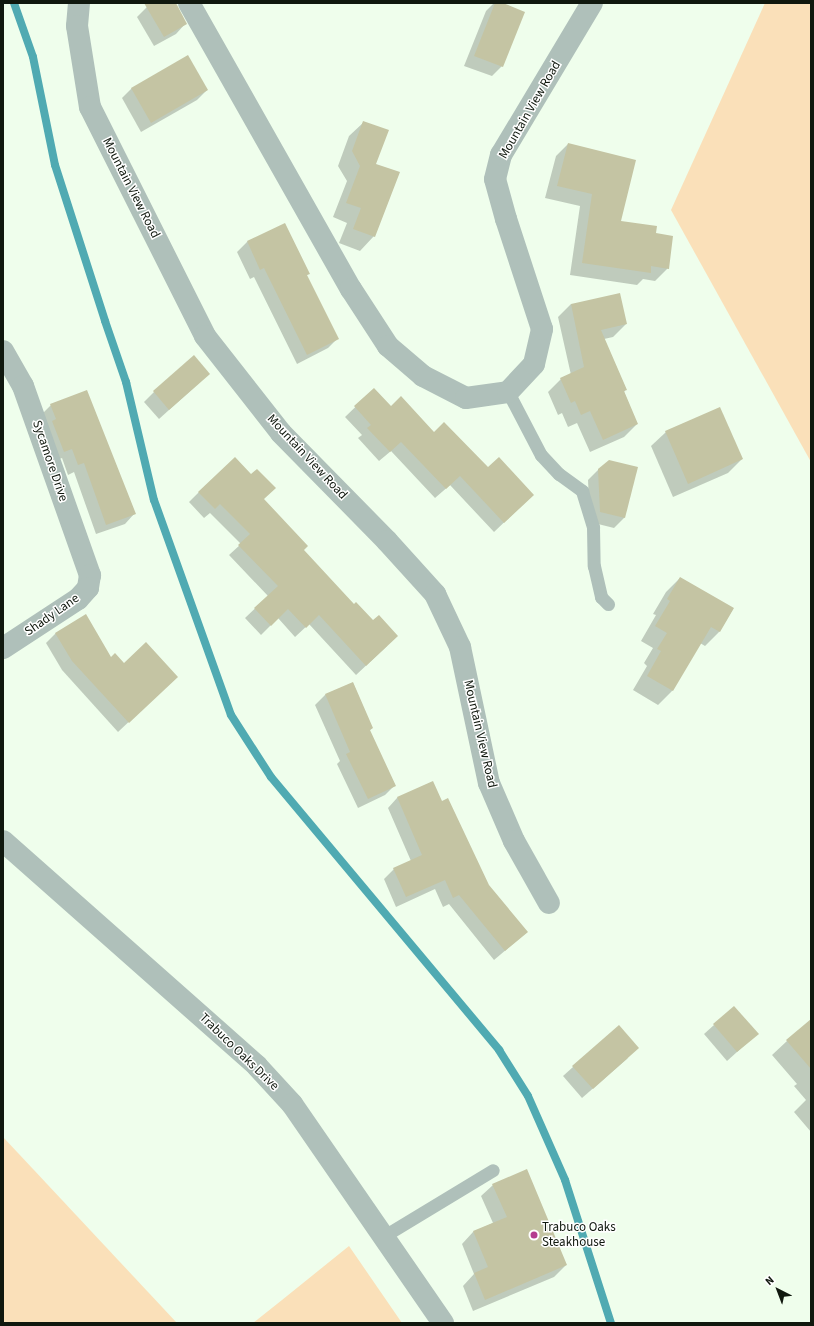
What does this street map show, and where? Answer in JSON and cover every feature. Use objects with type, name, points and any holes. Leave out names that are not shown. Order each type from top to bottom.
[{"type":"street","name":"Mountain View Road","points":[[79,3],[77,26],[90,107],[205,336],[281,433],[387,541],[435,594],[460,647],[489,783],[514,841],[549,903]]},
{"type":"street","points":[[189,3],[351,289],[388,346],[423,376],[466,398],[508,392]]},
{"type":"street","name":"Mountain View Road","points":[[508,392],[534,364],[542,329],[506,219],[495,179],[502,155],[592,3]]},
{"type":"street","name":"Sycamore Drive","points":[[3,350],[24,386],[90,575]]},
{"type":"street","name":"Shady Lane","points":[[3,648],[78,599],[88,588],[90,575]]},
{"type":"street","name":"Trabuco Oaks Drive","points":[[3,841],[257,1066],[292,1104],[443,1323]]},
{"type":"lane","points":[[508,392],[541,455],[559,474],[582,491],[593,527],[594,566],[601,597],[608,604]]},
{"type":"lane","points":[[384,1236],[493,1170]]},
{"type":"shaded area","points":[[765,3],[811,3],[811,462],[671,210]]},
{"type":"shaded area","points":[[3,1137],[33,1169],[177,1323],[3,1323]]},
{"type":"shaded area","points":[[349,1246],[402,1323],[253,1323],[282,1300]]},
{"type":"building","points":[[144,3],[176,3],[187,24],[164,37]]},
{"type":"building","points":[[495,3],[503,3],[525,12],[503,67],[474,56]]},
{"type":"building","points":[[188,55],[208,90],[151,123],[131,88]]},
{"type":"building","points":[[363,121],[389,130],[376,164],[400,172],[375,237],[353,229],[361,208],[346,203],[360,166],[352,151]]},
{"type":"building","points":[[568,143],[636,160],[621,221],[657,226],[656,233],[673,236],[669,269],[651,266],[651,273],[582,263],[592,194],[557,186]]},
{"type":"building","points":[[285,223],[310,274],[307,275],[339,339],[307,355],[264,268],[260,270],[247,241]]},
{"type":"building","points":[[620,293],[627,324],[601,330],[627,390],[624,391],[638,424],[603,440],[590,411],[581,415],[575,401],[571,403],[560,378],[584,367],[571,304]]},
{"type":"building","points":[[194,355],[210,374],[169,410],[153,391]]},
{"type":"building","points":[[374,388],[391,406],[401,396],[434,432],[444,422],[488,467],[499,457],[534,495],[504,523],[460,476],[446,489],[401,442],[390,452],[367,428],[371,425],[354,406]]},
{"type":"building","points":[[87,390],[136,514],[106,525],[84,463],[78,465],[72,449],[64,452],[52,421],[56,419],[50,404]]},
{"type":"building","points":[[720,407],[743,459],[688,484],[665,431]]},
{"type":"building","points":[[235,457],[251,474],[257,469],[276,488],[264,499],[308,546],[304,550],[354,604],[356,602],[373,620],[379,615],[398,636],[366,666],[319,615],[306,628],[288,609],[271,626],[254,608],[278,586],[238,545],[250,534],[220,504],[215,509],[198,492]]},
{"type":"building","points":[[609,460],[638,467],[625,518],[600,512],[598,469]]},
{"type":"building","points":[[680,577],[734,608],[720,632],[711,627],[673,691],[647,676],[661,651],[657,649],[667,633],[655,626],[670,601],[667,599]]},
{"type":"building","points":[[86,614],[111,657],[115,653],[124,663],[146,642],[178,677],[129,723],[72,661],[55,633]]},
{"type":"building","points":[[353,682],[373,728],[370,730],[396,786],[368,799],[346,754],[350,752],[325,694]]},
{"type":"building","points":[[433,781],[442,801],[448,798],[489,885],[528,932],[505,951],[459,895],[453,898],[445,880],[406,897],[393,868],[422,855],[397,797]]},
{"type":"building","points":[[734,1006],[759,1034],[737,1052],[713,1024]]},
{"type":"building","points":[[811,1019],[811,1069],[786,1040]]},
{"type":"building","points":[[619,1025],[639,1048],[593,1089],[572,1066]]},
{"type":"building","name":"Trabuco Oaks Steakhouse","points":[[527,1169],[567,1265],[485,1300],[474,1273],[488,1267],[473,1231],[507,1217],[492,1184]]},
{"type":"waterway","points":[[14,3],[33,57],[55,165],[126,382],[154,500],[231,715],[271,777],[499,1050],[528,1096],[565,1180],[611,1323]]},
{"type":"place","name":"Trabuco Oaks Steakhouse","points":[[534,1235]]}]
